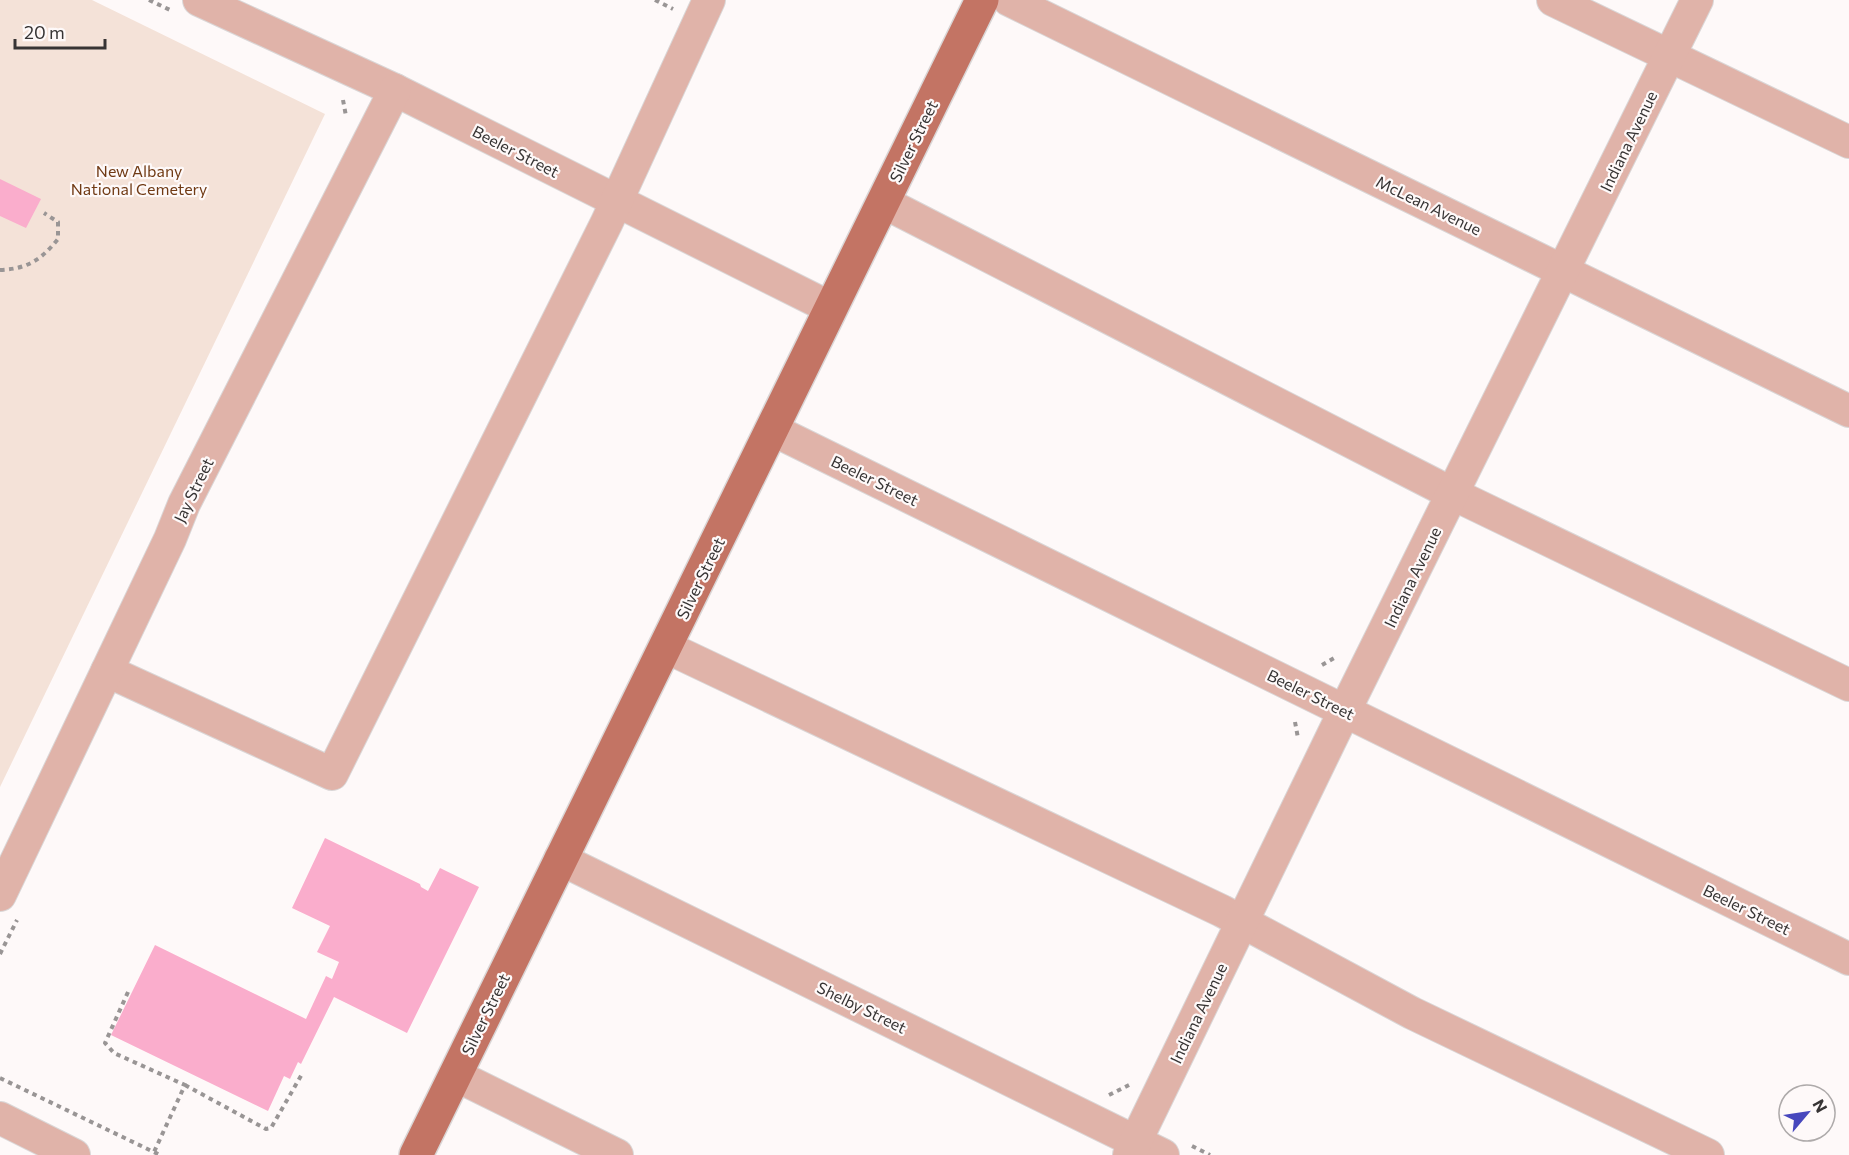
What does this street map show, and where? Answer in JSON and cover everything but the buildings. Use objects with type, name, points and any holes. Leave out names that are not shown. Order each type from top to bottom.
[{"type":"main road","name":"Silver Street","points":[[416,1155],[982,0]]},
{"type":"street","name":"Beeler Street","points":[[199,0],[395,90],[831,308]]},
{"type":"street","points":[[107,671],[332,774],[617,201],[709,0]]},
{"type":"street","name":"McLean Avenue","points":[[1009,0],[1849,411]]},
{"type":"street","points":[[1553,0],[1849,142]]},
{"type":"street","name":"Indiana Avenue","points":[[1154,1148],[1243,922],[1345,710],[1565,271],[1697,0]]},
{"type":"street","name":"Jay Street","points":[[10,905],[107,671],[184,504],[395,90]]},
{"type":"street","points":[[883,202],[1453,494],[1849,685]]},
{"type":"street","name":"Beeler Street","points":[[773,430],[1849,959]]},
{"type":"street","points":[[666,647],[1243,922],[1412,1013],[1708,1155]]},
{"type":"street","name":"Shelby Street","points":[[560,859],[1154,1148]]},
{"type":"street","points":[[455,1075],[617,1155]]},
{"type":"street","points":[[0,1118],[74,1155]]},
{"type":"path","points":[[655,0],[679,11]]},
{"type":"path","points":[[0,270],[24,268],[38,261],[58,239],[58,222],[44,213]]},
{"type":"path","points":[[1320,665],[1341,653]]},
{"type":"path","points":[[0,954],[10,905]]},
{"type":"path","points":[[128,992],[105,1042],[108,1048],[114,1053],[185,1085],[266,1129],[271,1128],[302,1074]]},
{"type":"path","points":[[0,1078],[160,1155]]},
{"type":"path","points":[[154,1152],[185,1085]]},
{"type":"path","points":[[1154,1148],[1210,1155]]},
{"type":"green space","name":"New Albany National Cemetery","points":[[0,0],[92,0],[325,114],[0,787]]}]
